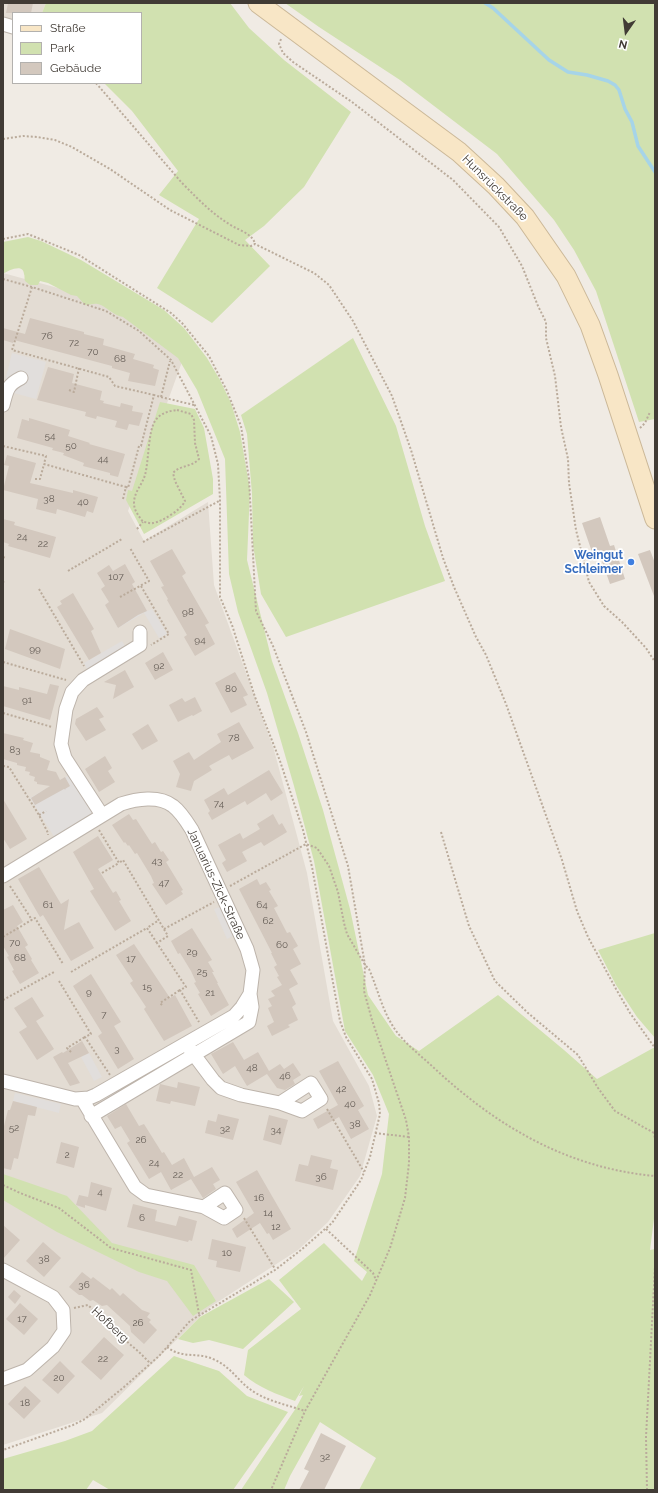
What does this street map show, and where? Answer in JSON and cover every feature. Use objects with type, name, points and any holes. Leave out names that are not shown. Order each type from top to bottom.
[{"type":"main road","name":"Hunsrückstraße","points":[[258,3],[459,152],[496,186],[529,222],[566,276],[590,325],[655,519]]},
{"type":"street","points":[[3,405],[11,383],[21,378]]},
{"type":"street","points":[[98,818],[65,758],[61,744],[69,700],[75,688],[90,675],[140,645],[140,632]]},
{"type":"street","name":"Januarius-Zick-Straße","points":[[4,875],[121,804],[132,800],[143,799],[172,805],[184,818],[192,830],[222,894],[250,960],[253,970],[250,994],[252,1007],[249,1022],[91,1116]]},
{"type":"street","name":"Januarius-Zick-Straße","points":[[3,1081],[75,1099],[82,1099],[96,1095],[234,1016],[250,994]]},
{"type":"street","points":[[186,1044],[213,1080],[221,1088],[241,1095],[280,1103],[302,1110],[321,1099],[311,1083],[280,1103]]},
{"type":"street","points":[[82,1099],[135,1187],[146,1196],[204,1208],[224,1218],[236,1210],[225,1193],[204,1208]]},
{"type":"street","points":[[3,1270],[53,1298],[63,1310],[64,1331],[53,1347],[27,1370],[3,1379]]},
{"type":"path","points":[[288,26],[279,44],[284,53],[293,62],[352,102],[453,180],[499,227],[522,266],[546,322],[546,338],[555,376],[561,427],[568,459],[569,483],[576,530],[589,582],[604,606],[622,622],[646,648],[655,662]]},
{"type":"path","points":[[97,84],[182,183],[217,217],[252,237],[255,244],[314,273],[329,285],[353,321],[392,396],[411,450],[443,558],[454,587],[476,637],[486,655],[506,704],[562,860],[577,911],[588,937],[616,989],[630,1013],[655,1048]]},
{"type":"path","points":[[3,139],[23,136],[37,137],[55,140],[72,147],[110,169],[170,210],[240,245],[251,246],[255,244]]},
{"type":"path","points":[[3,239],[28,234],[78,255],[171,314],[196,339],[209,356],[219,373],[241,426],[249,479],[256,611],[273,646],[306,732],[348,866],[365,965],[364,991],[372,1020],[406,1120],[409,1137],[409,1163],[405,1198],[390,1248],[363,1308],[305,1411],[271,1490]]},
{"type":"path","points":[[32,287],[12,350],[109,377],[115,386],[194,405]]},
{"type":"path","points":[[161,397],[171,360]]},
{"type":"path","points":[[69,390],[74,392],[79,368]]},
{"type":"path","points":[[123,499],[126,487],[128,488],[139,446],[141,446],[154,396]]},
{"type":"path","points":[[177,410],[187,412],[191,414],[194,420],[195,443],[199,457],[198,462],[176,469],[173,473],[175,481],[185,502],[183,506],[160,521],[152,524],[143,522],[135,510],[134,501],[145,474],[152,430],[155,421],[161,415],[168,412],[177,410]]},
{"type":"path","points":[[3,446],[46,456],[40,479],[35,479]]},
{"type":"path","points":[[44,464],[126,487]]},
{"type":"path","points":[[143,542],[220,500]]},
{"type":"path","points":[[137,529],[143,522]]},
{"type":"path","points":[[68,571],[122,539]]},
{"type":"path","points":[[120,597],[149,581],[130,548]]},
{"type":"path","points":[[142,586],[169,634],[150,646]]},
{"type":"path","points":[[39,589],[90,675]]},
{"type":"path","points":[[3,662],[79,684]]},
{"type":"path","points":[[3,713],[63,730]]},
{"type":"path","points":[[3,766],[9,768],[39,815],[48,832],[47,837]]},
{"type":"path","points":[[39,815],[46,811]]},
{"type":"path","points":[[98,818],[119,863]]},
{"type":"path","points":[[441,832],[469,926],[495,981],[528,1014],[578,1055],[598,1088],[615,1111],[654,1133],[655,1139]]},
{"type":"path","points":[[164,930],[306,844],[312,845],[316,848],[329,866],[338,892],[347,934],[365,965],[369,969],[390,1022],[402,1038],[448,1081],[479,1107],[550,1150],[611,1170],[655,1176]]},
{"type":"path","points":[[102,873],[124,860],[168,936],[157,943]]},
{"type":"path","points":[[4,875],[32,920]]},
{"type":"path","points":[[3,937],[35,918],[63,964]]},
{"type":"path","points":[[71,972],[159,920]]},
{"type":"path","points":[[147,928],[186,987],[160,1003],[162,1005]]},
{"type":"path","points":[[3,1000],[54,972]]},
{"type":"path","points":[[59,981],[91,1034],[67,1048],[71,1052]]},
{"type":"path","points":[[180,990],[205,1033]]},
{"type":"path","points":[[85,1037],[115,1085]]},
{"type":"path","points":[[321,1099],[365,1172]]},
{"type":"path","points":[[375,1133],[409,1137]]},
{"type":"path","points":[[3,1185],[59,1208],[111,1248],[191,1270],[199,1314]]},
{"type":"path","points":[[236,1210],[239,1209],[275,1270]]},
{"type":"path","points":[[326,1229],[373,1273],[376,1280]]},
{"type":"path","points":[[647,1490],[646,1437],[655,1266]]},
{"type":"path","name":"Hofberg","points":[[63,1310],[88,1306],[150,1363]]},
{"type":"path","points":[[166,1347],[174,1353],[212,1358],[227,1366],[253,1391],[273,1401],[305,1411]]},
{"type":"shaded area","points":[[3,3],[46,3],[42,12],[12,12],[12,31],[3,28]]},
{"type":"shaded area","points":[[3,273],[135,309],[187,348],[128,511],[144,541],[208,502],[214,585],[274,750],[307,873],[333,1021],[369,1086],[377,1116],[360,1176],[328,1222],[298,1250],[210,1307],[102,1413],[3,1445]]},
{"type":"shaded area","points":[[12,353],[46,362],[36,399],[3,390]]},
{"type":"shaded area","points":[[136,592],[147,611],[152,609],[167,634],[159,638],[144,613],[118,628],[105,605],[125,593]]},
{"type":"shaded area","points":[[122,641],[126,648],[88,671],[84,663]]},
{"type":"shaded area","points":[[69,775],[95,817],[56,840],[30,798]]},
{"type":"shaded area","points":[[222,906],[235,935],[227,939],[214,909]]},
{"type":"shaded area","points":[[238,1018],[242,1024],[105,1104],[102,1100]]},
{"type":"shaded area","points":[[89,1053],[102,1077],[94,1081],[81,1057]]},
{"type":"shaded area","points":[[15,1093],[61,1104],[59,1113],[13,1101]]},
{"type":"green space","points":[[46,3],[230,3],[249,28],[284,60],[351,112],[304,187],[264,226],[245,240],[270,266],[212,323],[157,288],[199,219],[159,195],[178,171],[132,111],[105,84],[142,84],[142,12],[42,12]]},
{"type":"green space","points":[[285,3],[655,3],[655,419],[639,422],[596,291],[574,250],[554,220],[497,154],[400,80]]},
{"type":"green space","points":[[28,237],[41,241],[81,260],[164,310],[184,328],[207,358],[231,403],[240,432],[250,490],[247,560],[272,661],[298,733],[323,810],[350,909],[368,995],[396,1036],[419,1051],[498,995],[597,1079],[655,1047],[655,1211],[650,1250],[655,1249],[655,1490],[359,1490],[376,1458],[320,1422],[290,1476],[284,1490],[241,1490],[296,1408],[303,1395],[299,1396],[304,1386],[295,1401],[256,1384],[244,1375],[248,1350],[301,1309],[279,1280],[324,1243],[362,1281],[367,1272],[354,1261],[382,1174],[389,1114],[373,1075],[345,1031],[314,861],[267,693],[238,612],[229,574],[225,459],[197,390],[178,358],[123,317],[116,315],[98,304],[85,305],[77,296],[71,295],[48,283],[40,281],[38,285],[30,285],[25,281],[23,271],[21,269],[18,268],[3,274],[3,242]]},
{"type":"green space","points":[[353,338],[396,426],[425,526],[445,581],[286,637],[261,594],[253,545],[252,494],[247,434],[241,415]]},
{"type":"green space","points":[[160,402],[195,409],[204,428],[213,479],[213,494],[144,534],[126,500],[128,490],[132,491]]},
{"type":"green space","points":[[655,933],[655,1038],[637,1017],[616,985],[598,950]]},
{"type":"green space","points":[[3,1174],[67,1196],[112,1243],[194,1265],[216,1301],[193,1316],[167,1281],[139,1272],[57,1232],[3,1200]]},
{"type":"green space","points":[[269,1279],[294,1302],[243,1349],[209,1340],[193,1343],[178,1339],[200,1317]]},
{"type":"green space","points":[[174,1356],[219,1371],[247,1396],[288,1412],[233,1490],[110,1490],[93,1480],[86,1490],[3,1490],[3,1459],[65,1441],[92,1431]]},
{"type":"building","points":[[8,3],[33,3],[31,12],[6,13]]},
{"type":"building","points":[[30,318],[84,332],[84,334],[104,339],[103,345],[135,354],[133,359],[154,365],[153,368],[159,370],[155,386],[128,381],[130,373],[112,368],[112,366],[14,340],[13,343],[3,340],[3,328],[25,334]]},
{"type":"building","points":[[48,367],[74,374],[72,383],[102,391],[100,400],[104,401],[103,403],[120,407],[121,403],[133,406],[132,411],[143,413],[139,426],[129,424],[127,430],[115,427],[117,421],[97,416],[96,419],[85,416],[86,412],[37,400]]},
{"type":"building","points":[[29,418],[70,430],[68,436],[90,443],[89,444],[125,454],[118,477],[110,475],[110,473],[83,466],[84,463],[63,455],[64,453],[52,450],[53,448],[17,438],[22,419],[29,421]]},
{"type":"building","points":[[7,455],[36,463],[30,483],[73,493],[73,490],[98,497],[93,513],[87,511],[85,517],[57,509],[56,514],[36,509],[38,499],[3,490],[9,466],[4,465]]},
{"type":"building","points":[[600,517],[610,546],[614,545],[625,579],[610,584],[598,550],[592,552],[582,523]]},
{"type":"building","points":[[3,519],[15,522],[14,525],[56,537],[50,558],[8,546],[9,544],[3,542]]},
{"type":"building","points":[[172,549],[186,573],[182,576],[209,623],[205,625],[215,644],[195,656],[184,637],[187,635],[161,587],[164,586],[150,561]]},
{"type":"building","points":[[650,550],[655,563],[654,596],[638,554]]},
{"type":"building","points":[[125,564],[135,582],[132,584],[147,611],[118,628],[105,605],[109,602],[101,589],[105,586],[97,573],[109,565],[113,571]]},
{"type":"building","points":[[73,593],[94,629],[91,631],[101,653],[89,660],[57,607],[62,604],[60,601]]},
{"type":"building","points":[[10,629],[65,649],[60,669],[5,649]]},
{"type":"building","points":[[163,652],[173,670],[155,680],[145,663]]},
{"type":"building","points":[[125,670],[134,687],[113,699],[116,685],[104,682]]},
{"type":"building","points":[[235,672],[248,695],[243,697],[247,705],[231,713],[215,683]]},
{"type":"building","points":[[50,684],[59,686],[50,720],[3,706],[3,686],[19,690],[19,687],[47,694]]},
{"type":"building","points":[[195,697],[202,711],[178,722],[169,705],[182,698],[185,702]]},
{"type":"building","points":[[97,707],[104,717],[99,719],[106,730],[86,741],[75,724],[76,719]]},
{"type":"building","points":[[239,722],[254,748],[232,760],[229,755],[209,766],[212,770],[194,781],[191,791],[176,787],[180,774],[173,761],[189,752],[194,760],[221,742],[217,734]]},
{"type":"building","points":[[148,724],[158,741],[142,750],[132,734]]},
{"type":"building","points":[[3,733],[24,738],[23,740],[33,743],[30,752],[40,754],[40,757],[50,761],[47,770],[56,772],[60,780],[65,777],[70,786],[65,789],[66,790],[64,789],[35,805],[31,798],[50,786],[37,784],[37,782],[34,781],[35,777],[29,775],[30,772],[25,771],[26,767],[3,759]]},
{"type":"building","points":[[105,756],[112,768],[108,771],[115,782],[99,792],[85,769]]},
{"type":"building","points":[[269,770],[283,793],[271,801],[266,793],[247,805],[245,801],[212,820],[208,813],[210,811],[204,800],[224,788],[228,795]]},
{"type":"building","points":[[3,799],[27,839],[10,849],[3,838]]},
{"type":"building","points":[[129,814],[133,820],[136,819],[152,844],[155,842],[161,852],[163,851],[169,860],[166,862],[183,890],[181,891],[183,894],[166,905],[152,884],[154,883],[151,876],[137,853],[135,854],[129,845],[128,846],[125,842],[124,843],[112,825]]},
{"type":"building","points":[[273,814],[279,825],[282,823],[287,832],[264,846],[261,842],[242,852],[247,861],[227,872],[222,863],[226,860],[218,845],[240,833],[243,839],[260,829],[257,824]]},
{"type":"building","points":[[98,836],[113,860],[98,869],[113,893],[116,891],[121,900],[119,901],[131,921],[115,931],[90,891],[94,889],[73,852]]},
{"type":"building","points":[[39,867],[61,904],[69,899],[64,930],[79,922],[94,948],[71,961],[43,915],[40,917],[18,879]]},
{"type":"building","points":[[257,879],[260,885],[266,882],[271,890],[269,891],[278,906],[274,908],[287,933],[290,932],[298,946],[293,949],[301,964],[290,970],[298,984],[289,989],[296,1004],[292,1007],[298,1020],[288,1025],[290,1027],[272,1036],[267,1026],[274,1022],[268,1008],[272,1006],[268,999],[275,996],[271,991],[282,985],[277,977],[279,976],[274,967],[277,965],[272,953],[239,889]]},
{"type":"building","points":[[13,905],[23,922],[17,926],[28,945],[25,947],[39,973],[20,984],[12,971],[14,970],[7,957],[9,956],[3,946],[3,910]]},
{"type":"building","points":[[192,928],[212,960],[208,962],[229,1005],[211,1016],[198,994],[200,993],[194,983],[196,982],[191,971],[180,953],[178,954],[171,941]]},
{"type":"building","points":[[134,944],[170,998],[175,995],[192,1026],[164,1041],[144,1009],[146,1007],[130,983],[133,981],[116,955]]},
{"type":"building","points":[[91,974],[121,1022],[114,1026],[134,1059],[118,1069],[98,1036],[102,1033],[73,986]]},
{"type":"building","points":[[32,997],[44,1016],[36,1021],[54,1049],[37,1060],[19,1032],[27,1027],[14,1008]]},
{"type":"building","points":[[82,1041],[89,1053],[68,1063],[80,1083],[70,1086],[53,1057],[62,1052],[63,1053]]},
{"type":"building","points":[[233,1042],[244,1060],[258,1052],[269,1071],[280,1064],[284,1069],[293,1063],[301,1075],[293,1080],[295,1084],[285,1090],[277,1088],[267,1074],[247,1086],[235,1066],[223,1074],[211,1054]]},
{"type":"building","points":[[338,1061],[364,1106],[358,1110],[369,1129],[351,1139],[339,1117],[318,1129],[313,1119],[338,1105],[319,1071]]},
{"type":"building","points":[[178,1082],[200,1087],[195,1106],[171,1101],[170,1104],[156,1101],[160,1084],[177,1088]]},
{"type":"building","points":[[13,1101],[37,1107],[35,1116],[28,1115],[18,1159],[14,1158],[11,1170],[3,1168],[3,1130],[8,1110],[10,1110]]},
{"type":"building","points":[[126,1104],[139,1126],[144,1124],[162,1153],[164,1152],[172,1165],[184,1158],[194,1177],[212,1167],[220,1180],[213,1184],[216,1189],[203,1198],[191,1179],[171,1190],[161,1172],[149,1179],[127,1143],[130,1141],[121,1126],[115,1129],[107,1116]]},
{"type":"building","points":[[218,1114],[239,1119],[233,1140],[205,1133],[208,1120],[216,1122]]},
{"type":"building","points":[[269,1115],[288,1120],[281,1145],[263,1140]]},
{"type":"building","points":[[61,1142],[79,1147],[74,1168],[56,1163]]},
{"type":"building","points":[[311,1155],[332,1160],[330,1168],[338,1170],[333,1190],[295,1181],[299,1164],[308,1166]]},
{"type":"building","points":[[257,1170],[291,1229],[273,1240],[260,1223],[237,1238],[232,1229],[254,1213],[236,1182]]},
{"type":"building","points":[[91,1182],[112,1188],[106,1211],[85,1205],[85,1208],[76,1205],[79,1195],[88,1197]]},
{"type":"building","points":[[133,1204],[157,1210],[155,1221],[176,1226],[179,1216],[197,1221],[192,1241],[189,1240],[188,1242],[127,1227]]},
{"type":"building","points":[[3,1225],[20,1240],[3,1259]]},
{"type":"building","points":[[212,1239],[246,1247],[240,1272],[216,1267],[217,1261],[208,1259]]},
{"type":"building","points":[[43,1242],[61,1258],[44,1277],[26,1261]]},
{"type":"building","points":[[82,1272],[91,1279],[93,1277],[110,1290],[112,1288],[120,1296],[123,1293],[142,1310],[150,1313],[147,1317],[151,1320],[149,1322],[157,1330],[144,1344],[131,1332],[130,1326],[107,1305],[102,1306],[93,1300],[90,1301],[69,1287]]},
{"type":"building","points":[[14,1290],[21,1296],[15,1304],[8,1297]]},
{"type":"building","points":[[20,1303],[38,1319],[24,1335],[6,1319]]},
{"type":"building","points":[[104,1337],[124,1355],[101,1380],[81,1362]]},
{"type":"building","points":[[60,1361],[75,1376],[58,1394],[42,1380]]},
{"type":"building","points":[[25,1386],[41,1401],[24,1419],[8,1404]]},
{"type":"building","points":[[321,1433],[346,1446],[324,1490],[299,1490],[309,1471],[304,1469]]},
{"type":"waterway","points":[[485,3],[493,8],[549,60],[568,72],[587,75],[608,81],[615,85],[619,90],[625,109],[632,122],[638,146],[655,172]]},
{"type":"place","name":"Weingut Schleimer","points":[[631,562]]}]
